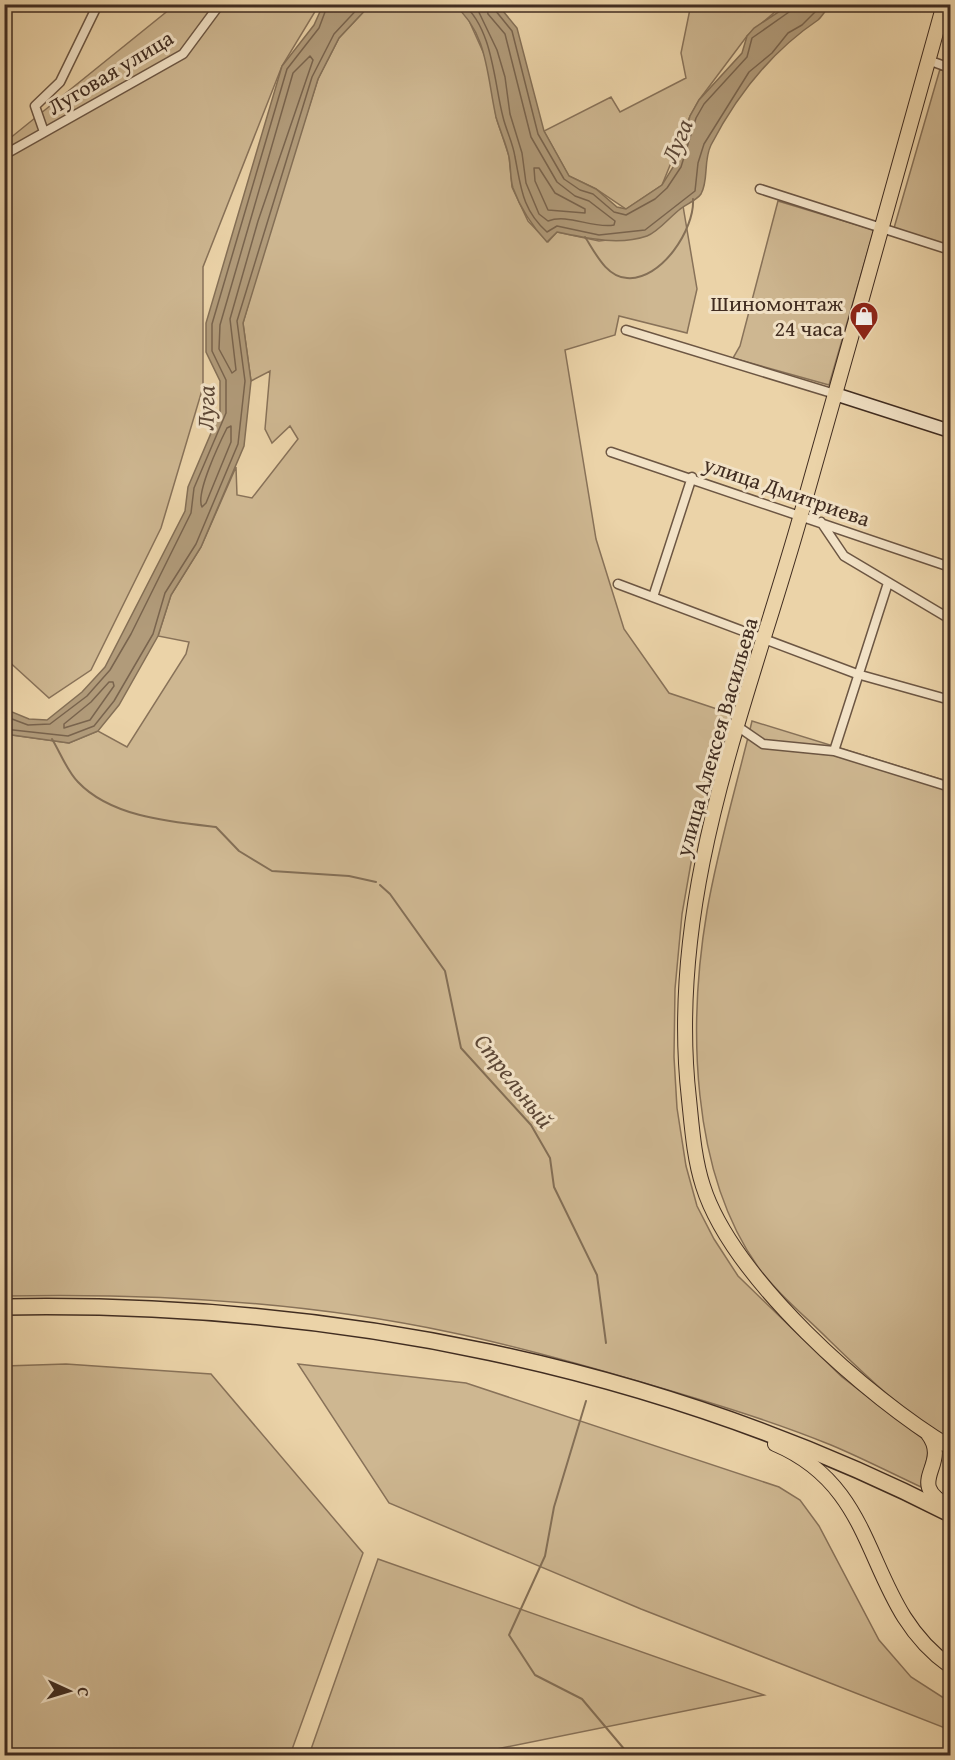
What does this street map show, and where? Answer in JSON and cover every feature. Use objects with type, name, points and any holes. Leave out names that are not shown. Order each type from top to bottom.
[{"type":"highway","points":[[4,1307],[150,1309],[313,1321],[452,1343],[592,1378],[795,1443],[951,1514]]},
{"type":"main road","points":[[928,60],[937,4]]},
{"type":"main road","points":[[928,60],[944,4]]},
{"type":"main road","name":"улица Алексея Васильева","points":[[928,60],[801,516],[765,641],[736,726],[705,841],[689,943],[684,1031],[686,1078],[698,1169],[718,1222],[734,1249],[810,1334],[867,1388],[951,1447]]},
{"type":"main road","points":[[592,1378],[769,1441],[814,1467],[834,1485],[851,1507],[904,1620],[926,1646],[951,1666]]},
{"type":"main road","points":[[927,1432],[935,1450],[928,1481],[930,1492],[937,1500],[951,1507]]},
{"type":"main road","points":[[932,1468],[941,1459],[951,1456]]},
{"type":"street","points":[[44,132],[35,106],[60,82],[98,4]]},
{"type":"street","name":"Луговая улица","points":[[4,155],[183,54],[220,4]]},
{"type":"street","points":[[928,60],[951,68]]},
{"type":"street","points":[[760,189],[951,250]]},
{"type":"street","points":[[626,330],[951,431]]},
{"type":"street","name":"улица Дмитриева","points":[[611,452],[692,477],[951,567]]},
{"type":"street","points":[[653,597],[692,477]]},
{"type":"street","points":[[821,522],[843,556],[951,619]]},
{"type":"street","points":[[834,751],[888,583]]},
{"type":"street","points":[[618,584],[857,674],[951,700]]},
{"type":"street","points":[[736,726],[763,744],[834,751],[951,787]]},
{"type":"shaded area","points":[[175,5],[319,5],[282,66],[203,267],[203,387],[161,528],[91,670],[49,698],[5,658],[4,143]]},
{"type":"shaded area","points":[[370,5],[454,5],[466,14],[484,54],[492,79],[496,117],[509,156],[512,187],[528,221],[548,242],[557,232],[599,241],[648,235],[683,206],[697,289],[687,333],[619,316],[615,335],[565,350],[596,539],[624,629],[669,693],[732,714],[695,840],[682,914],[675,989],[674,1057],[677,1108],[686,1166],[697,1206],[714,1239],[738,1276],[842,1377],[927,1442],[921,1487],[831,1445],[742,1413],[576,1363],[449,1332],[340,1313],[228,1302],[115,1296],[5,1296],[5,734],[69,743],[98,731],[127,747],[186,654],[189,642],[158,636],[171,595],[201,547],[236,467],[237,495],[252,498],[298,439],[290,426],[272,443],[265,429],[270,371],[251,381],[243,323],[271,225],[318,79],[339,38]]},
{"type":"shaded area","points":[[698,5],[783,5],[747,36],[699,100],[690,116],[662,185],[626,209],[596,189],[569,176],[544,131],[611,97],[620,112],[686,78],[681,53],[690,9]]},
{"type":"shaded area","points":[[940,69],[950,73],[950,247],[894,228]]},
{"type":"shaded area","points":[[778,201],[874,230],[829,385],[733,358],[740,346]]},
{"type":"shaded area","points":[[752,721],[950,782],[950,1439],[918,1419],[886,1393],[774,1286],[758,1267],[736,1229],[719,1187],[707,1142],[700,1095],[697,1000],[711,887]]},
{"type":"shaded area","points":[[66,1364],[211,1374],[363,1553],[290,1755],[5,1755],[5,1366]]},
{"type":"shaded area","points":[[298,1364],[466,1383],[779,1487],[800,1500],[819,1526],[879,1640],[911,1677],[950,1702],[950,1730],[641,1609],[389,1503]]},
{"type":"shaded area","points":[[378,1559],[764,1695],[467,1755],[309,1755]]},
{"type":"water","points":[[323,5],[370,5],[339,38],[318,79],[243,323],[251,381],[244,446],[201,547],[171,595],[158,636],[119,705],[98,731],[69,743],[5,734],[5,709],[29,719],[47,720],[82,692],[105,667],[185,511],[188,487],[220,412],[220,381],[206,352],[206,323],[282,66],[314,25]]},
{"type":"water","points":[[454,5],[498,5],[517,28],[544,131],[569,176],[596,189],[617,207],[626,209],[662,185],[675,164],[690,116],[699,100],[742,53],[747,36],[754,28],[789,5],[853,5],[843,11],[830,7],[757,75],[732,109],[711,145],[701,194],[655,231],[636,239],[613,241],[557,232],[547,242],[527,217],[513,188],[509,157],[496,117],[480,42],[474,28]]},
{"type":"waterway","points":[[585,237],[607,269],[620,277],[640,277],[652,271],[674,251],[688,224],[693,199]]},
{"type":"waterway","name":"Стрельный","points":[[52,739],[74,778],[92,794],[107,803],[142,816],[216,827],[239,851],[272,871],[349,876],[376,882]]},
{"type":"waterway","name":"Стрельный","points":[[380,885],[390,894],[445,971],[461,1048],[531,1125],[550,1158],[554,1187],[597,1275],[606,1343]]},
{"type":"waterway","name":"Стрельный","points":[[586,1401],[554,1507],[545,1556],[509,1635],[535,1675],[582,1699],[630,1756]]},
{"type":"place","name":"Шиномонтаж 24 часа","points":[[864,342]]},
{"type":"water label","name":"Луга","points":[[677,141]]},
{"type":"water label","name":"Луга","points":[[206,408]]}]
